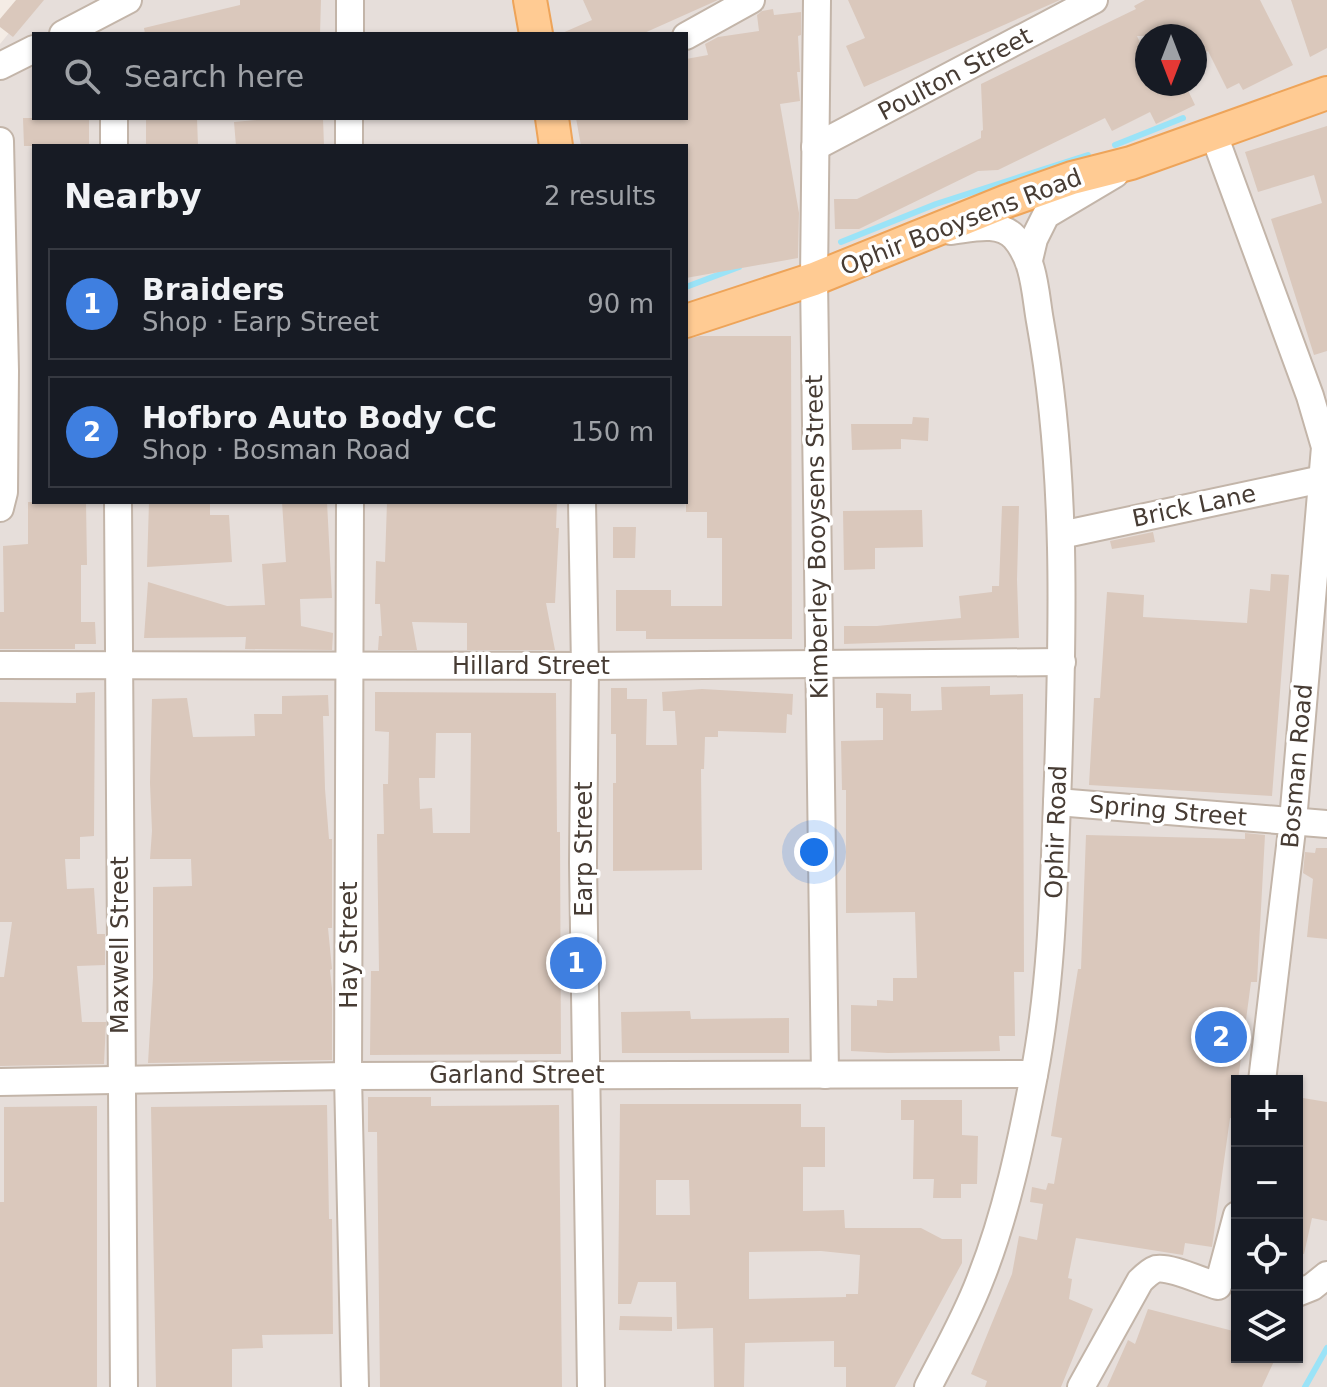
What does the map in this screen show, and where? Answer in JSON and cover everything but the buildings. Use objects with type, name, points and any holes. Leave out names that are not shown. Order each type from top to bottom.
[{"type":"main road","points":[[530,0],[536,32]]},
{"type":"main road","name":"Ophir Booysens Road","points":[[688,320],[814,279],[930,231],[1072,178],[1131,163],[1327,93]]},
{"type":"main road","points":[[552,120],[556,144]]},
{"type":"street","points":[[350,0],[350,32]]},
{"type":"street","points":[[688,35],[751,0]]},
{"type":"street","name":"Kimberley Booysens Street","points":[[817,0],[814,279],[825,1075]]},
{"type":"street","name":"Poulton Street","points":[[815,147],[1094,0]]},
{"type":"street","points":[[68,32],[118,14]]},
{"type":"street","points":[[0,66],[32,50]]},
{"type":"street","points":[[114,120],[114,144]]},
{"type":"street","points":[[349,120],[349,144]]},
{"type":"street","name":"Bosman Road","points":[[1214,135],[1324,438],[1325,479],[1293,821],[1263,1075]]},
{"type":"street","points":[[0,141],[5,371],[4,492],[0,508]]},
{"type":"street","points":[[1029,260],[1034,239],[1046,215],[1131,163]]},
{"type":"street","points":[[930,231],[985,227],[1000,229],[1015,238],[1029,260]]},
{"type":"street","name":"Ophir Road","points":[[928,1387],[980,1281],[994,1242],[1034,1074],[1046,996],[1052,922],[1062,662],[1061,535],[1045,345],[1029,260]]},
{"type":"street","name":"Brick Lane","points":[[1061,535],[1325,479]]},
{"type":"street","name":"Maxwell Street","points":[[118,504],[124,1387]]},
{"type":"street","name":"Hay Street","points":[[350,504],[348,1076],[355,1387]]},
{"type":"street","name":"Earp Street","points":[[582,504],[585,666],[583,863],[591,1387]]},
{"type":"street","name":"Hillard Street","points":[[0,665],[585,666],[1062,662]]},
{"type":"street","name":"Spring Street","points":[[1057,802],[1327,824]]},
{"type":"street","name":"Garland Street","points":[[0,1082],[348,1076],[1034,1074]]},
{"type":"street","points":[[1081,1387],[1140,1281],[1148,1274],[1156,1269],[1169,1270],[1228,1289],[1237,1219]]},
{"type":"street","points":[[1302,1291],[1327,1275]]},
{"type":"shaded area","points":[[36,0],[1327,0],[1327,1387],[0,1387],[0,44]]},
{"type":"waterway","points":[[1115,145],[1183,118]]},
{"type":"waterway","points":[[841,242],[936,204],[1088,155]]},
{"type":"waterway","points":[[688,286],[739,267]]},
{"type":"waterway","points":[[1305,1387],[1327,1348]]},
{"type":"place","name":"Braiders","points":[[576,963]]},
{"type":"place","name":"Hofbro Auto Body CC","points":[[1221,1037]]}]
